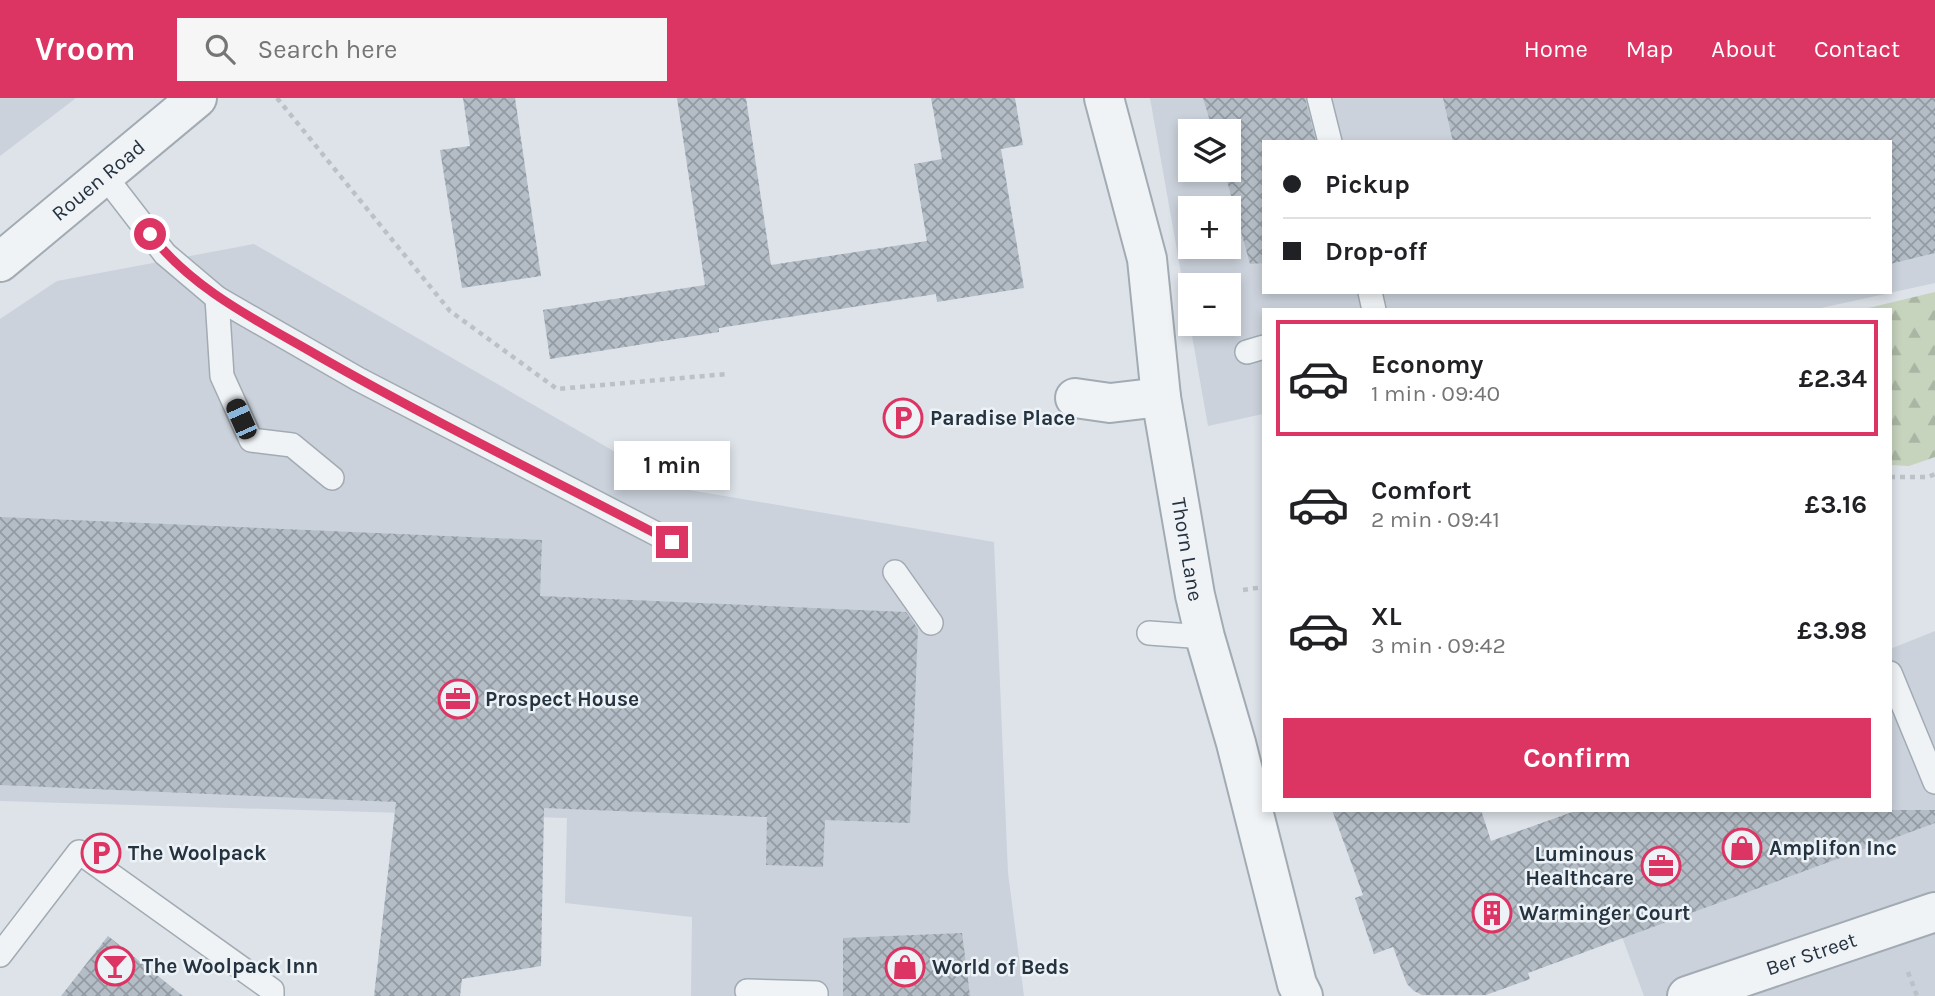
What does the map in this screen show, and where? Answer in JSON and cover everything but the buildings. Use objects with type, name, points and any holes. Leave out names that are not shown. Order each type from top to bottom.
[{"type":"street","name":"Rouen Road","points":[[0,262],[198,98]]},
{"type":"street","name":"Thorn Lane","points":[[1104,98],[1147,259],[1161,397],[1195,595],[1236,743],[1297,984],[1303,996]]},
{"type":"street","points":[[1075,398],[1110,403],[1161,397]]},
{"type":"street","name":"Ber Street","points":[[1687,996],[1935,912]]},
{"type":"lane","points":[[1319,98],[1330,140]]},
{"type":"lane","points":[[104,175],[165,254],[217,298],[358,379],[672,542]]},
{"type":"lane","points":[[217,298],[222,376],[251,440],[292,445],[332,478]]},
{"type":"lane","points":[[895,572],[930,623]]},
{"type":"lane","points":[[1149,633],[1205,637]]},
{"type":"lane","points":[[1892,678],[1935,782]]},
{"type":"lane","points":[[0,955],[79,852],[272,990],[272,996]]},
{"type":"lane","points":[[747,990],[816,993],[816,996]]},
{"type":"path","points":[[277,98],[450,311],[557,390],[727,374]]},
{"type":"path","points":[[1892,477],[1928,477],[1935,474]]},
{"type":"shaded area","points":[[0,98],[76,98],[0,156]]},
{"type":"shaded area","points":[[1150,98],[1935,98],[1935,283],[1892,292],[1892,140],[1262,140],[1262,294],[1885,294],[1821,308],[1262,308],[1262,414],[1208,426],[1192,336],[1241,336],[1241,273],[1181,273],[1178,259],[1241,259],[1241,196],[1178,196],[1178,256]]},
{"type":"shaded area","points":[[254,244],[678,488],[994,542],[1008,873],[1024,996],[691,996],[692,917],[565,903],[567,818],[0,801],[0,319],[57,281]]},
{"type":"shaded area","points":[[1935,631],[1935,996],[1644,996],[1576,812],[1892,812],[1892,648]]},
{"type":"green space","points":[[1935,292],[1935,457],[1909,466],[1892,465],[1892,308],[1868,308]]},
{"type":"place","name":"Paradise Place","points":[[903,418]]},
{"type":"place","name":"Prospect House","points":[[458,699]]},
{"type":"place","name":"Amplifon Inc","points":[[1742,848]]},
{"type":"place","name":"The Woolpack","points":[[101,853]]},
{"type":"place","name":"Luminous Healthcare","points":[[1661,866]]},
{"type":"place","name":"Warminger Court","points":[[1492,913]]},
{"type":"place","name":"The Woolpack Inn","points":[[115,966]]},
{"type":"place","name":"World of Beds","points":[[905,967]]},
{"type":"route","points":[[150,234],[165,254],[217,298],[358,379],[672,542]]}]
